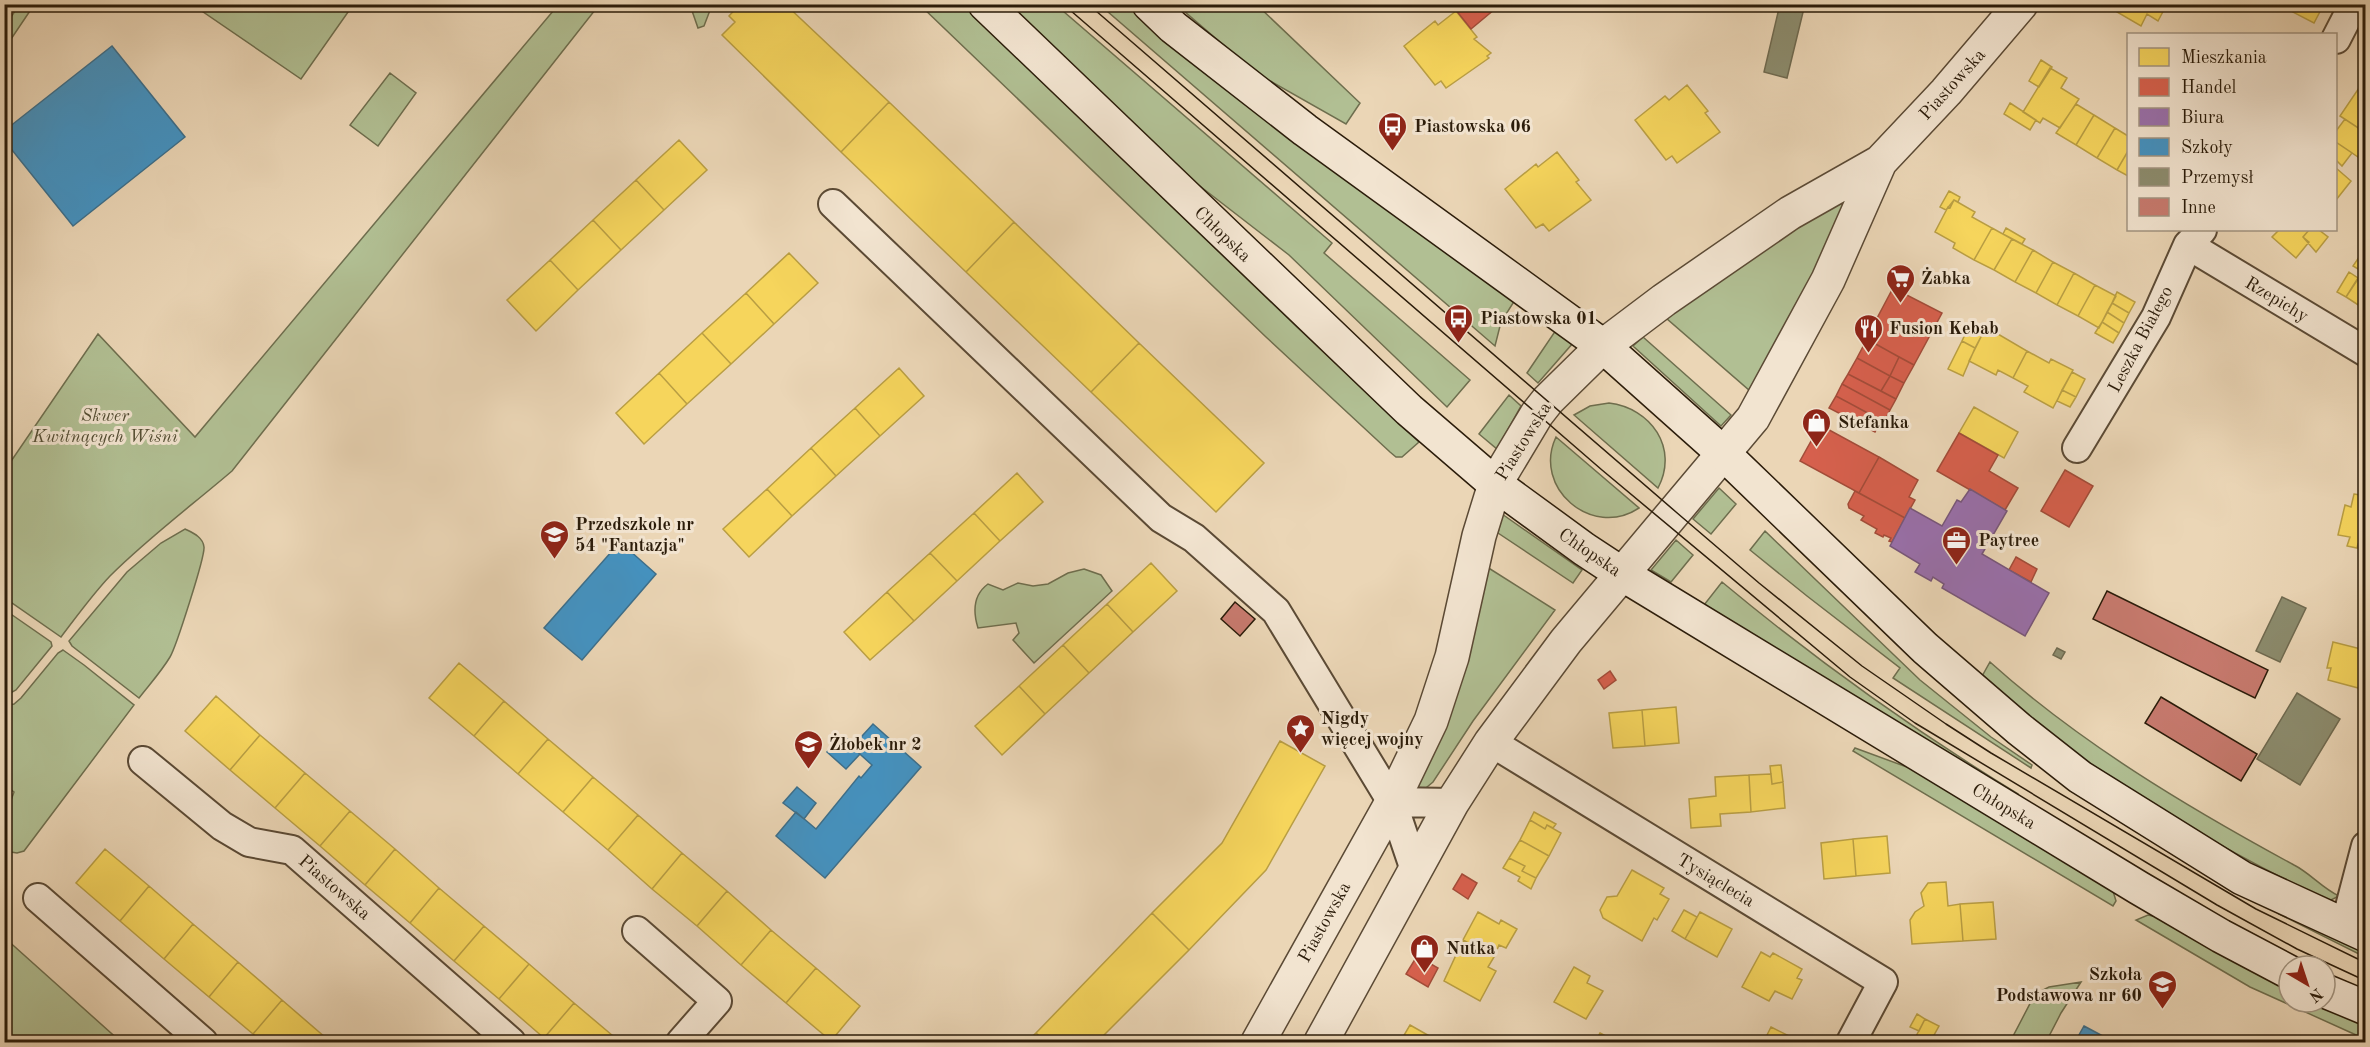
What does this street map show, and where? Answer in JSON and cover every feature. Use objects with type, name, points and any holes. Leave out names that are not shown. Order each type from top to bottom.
[{"type":"main road","name":"Chłopska","points":[[985,4],[1391,394],[1495,484],[1622,574],[2139,888],[2277,966]]},
{"type":"main road","points":[[1149,4],[1173,27],[1305,130],[1603,346],[1724,454],[1925,648],[2019,729],[2080,777],[2242,878],[2355,930]]},
{"type":"main road","name":"Piastowska","points":[[1258,1042],[1392,802],[1431,721],[1452,657],[1479,536],[1495,484],[1548,400],[1603,346],[1664,300],[1790,213],[1880,162],[1946,93],[2021,4]]},
{"type":"main road","name":"Piastowska","points":[[1321,1042],[1452,803],[1491,742],[1566,641],[1753,418],[1828,280],[1880,162]]},
{"type":"main road","points":[[2337,996],[2366,1008]]},
{"type":"street","points":[[2337,37],[2354,4]]},
{"type":"street","points":[[832,204],[1161,518],[1194,538],[1276,611],[1392,802],[1415,870]]},
{"type":"street","name":"Rzepichy","points":[[2195,237],[2366,352]]},
{"type":"street","name":"Leszka Białego","points":[[2077,448],[2156,317],[2195,237]]},
{"type":"street","name":"Tysiąclecia","points":[[1491,742],[1883,982],[1851,1042]]},
{"type":"street","name":"Piastowska","points":[[143,761],[222,826],[249,842],[292,850],[511,1042]]},
{"type":"street","points":[[1392,802],[1452,803]]},
{"type":"street","points":[[2355,930],[2366,846]]},
{"type":"street","points":[[38,898],[203,1042]]},
{"type":"street","points":[[637,931],[717,1001],[681,1042]]},
{"type":"green space","name":"Skwer Kwitnących Wiśni","points":[[559,4],[599,5],[232,471],[124,562],[91,598],[61,637],[5,598],[5,470],[98,334],[195,437]]},
{"type":"green space","points":[[19,5],[34,5],[5,48],[5,26]]},
{"type":"green space","points":[[193,5],[353,5],[301,79]]},
{"type":"green space","points":[[690,5],[712,5],[704,26],[698,28]]},
{"type":"green space","points":[[920,5],[963,5],[1419,442],[1402,457],[1396,457],[1390,452],[1266,337]]},
{"type":"green space","points":[[1006,5],[1056,5],[1332,243],[1324,253],[1470,380],[1447,407],[1289,255],[1183,173]]},
{"type":"green space","points":[[1100,5],[1128,5],[1161,35],[1515,300],[1501,322],[1495,346]]},
{"type":"green space","points":[[1177,5],[1257,5],[1360,103],[1346,124],[1256,73]]},
{"type":"green space","points":[[390,73],[416,93],[378,146],[350,125]]},
{"type":"green space","points":[[1858,191],[1766,364],[1749,390],[1666,318],[1807,220]]},
{"type":"green space","points":[[1556,330],[1573,343],[1538,383],[1527,373]]},
{"type":"green space","points":[[1643,337],[1731,415],[1721,426],[1633,346]]},
{"type":"green space","points":[[1509,395],[1521,406],[1497,449],[1479,434]]},
{"type":"green space","points":[[1609,403],[1624,406],[1637,413],[1657,432],[1663,445],[1665,459],[1664,473],[1658,488],[1574,415],[1590,406]]},
{"type":"green space","points":[[1556,437],[1639,508],[1621,516],[1603,517],[1586,513],[1571,503],[1559,490],[1552,474],[1551,456]]},
{"type":"green space","points":[[1719,488],[1736,504],[1711,534],[1693,519]]},
{"type":"green space","points":[[1502,514],[1582,570],[1573,583],[1498,533]]},
{"type":"green space","points":[[185,529],[202,541],[204,547],[200,567],[170,657],[139,698],[72,646],[69,641],[127,572],[161,543]]},
{"type":"green space","points":[[1765,531],[1920,680],[1991,737],[2032,765],[2031,768],[1893,678],[1900,668],[1750,550]]},
{"type":"green space","points":[[1676,540],[1693,555],[1671,582],[1651,570]]},
{"type":"green space","points":[[1487,567],[1555,610],[1473,721],[1433,782],[1421,792],[1416,790],[1439,739]]},
{"type":"green space","points":[[1084,569],[1101,575],[1112,591],[1034,663],[1013,640],[1019,633],[1016,623],[978,628],[975,616],[977,599],[979,593],[988,584],[1003,590],[1018,583],[1033,586],[1048,584],[1068,573]]},
{"type":"green space","points":[[1722,582],[1866,694],[2018,794],[2017,797],[1704,605]]},
{"type":"green space","points":[[5,610],[51,642],[52,646],[16,690],[5,696]]},
{"type":"green space","points":[[63,650],[134,705],[24,851],[17,853],[5,851],[5,817],[14,792],[5,785],[5,706],[14,704],[21,698]]},
{"type":"green space","points":[[1990,662],[2060,720],[2098,747],[2175,797],[2300,868],[2339,896],[2331,900],[2325,899],[2291,882],[2222,846],[2122,785],[2049,733],[1981,678]]},
{"type":"green space","points":[[1855,748],[1915,770],[2113,891],[2116,901],[2113,906],[1853,751]]},
{"type":"green space","points":[[2281,912],[2365,949],[2365,957],[2279,914]]},
{"type":"green space","points":[[2148,915],[2157,917],[2277,984],[2277,999],[2250,987],[2136,920]]},
{"type":"green space","points":[[5,938],[121,1042],[5,1042]]},
{"type":"green space","points":[[2081,982],[2046,1042],[2010,1042],[2035,994],[2049,987]]},
{"type":"green space","points":[[2337,1013],[2365,1025],[2365,1039],[2310,1014]]},
{"type":"building: Mieszkania","points":[[740,4],[785,4],[889,102],[841,152],[722,35],[735,22],[729,16]]},
{"type":"building: Mieszkania","points":[[2121,4],[2167,4],[2158,21],[2147,14],[2141,26],[2117,12]]},
{"type":"building: Mieszkania","points":[[2287,4],[2324,4],[2314,23],[2285,8]]},
{"type":"building: Mieszkania","points":[[1456,11],[1477,37],[1474,39],[1491,53],[1487,56],[1489,58],[1446,88],[1441,81],[1435,85],[1404,46],[1435,21],[1438,25]]},
{"type":"building: Mieszkania","points":[[2041,60],[2052,67],[2039,87],[2029,81]]},
{"type":"building: Mieszkania","points":[[2050,68],[2067,78],[2061,88],[2079,99],[2060,128],[2043,118],[2040,123],[2023,112]]},
{"type":"building: Mieszkania","points":[[1687,85],[1708,111],[1705,113],[1720,132],[1677,163],[1672,156],[1666,160],[1635,120],[1665,96],[1669,100]]},
{"type":"building: Mieszkania","points":[[2361,85],[2366,88],[2366,133],[2340,116]]},
{"type":"building: Mieszkania","points":[[889,102],[1014,222],[966,272],[841,152]]},
{"type":"building: Mieszkania","points":[[2010,103],[2036,120],[2030,130],[2004,114]]},
{"type":"building: Mieszkania","points":[[2076,104],[2094,115],[2076,145],[2056,133]]},
{"type":"building: Mieszkania","points":[[2094,115],[2115,128],[2097,158],[2076,145]]},
{"type":"building: Mieszkania","points":[[2345,119],[2366,133],[2366,145],[2358,157],[2337,143],[2337,130]]},
{"type":"building: Mieszkania","points":[[2115,128],[2127,135],[2127,153],[2117,170],[2097,158]]},
{"type":"building: Mieszkania","points":[[679,140],[707,170],[664,210],[636,180]]},
{"type":"building: Mieszkania","points":[[2337,143],[2352,153],[2342,166],[2337,161]]},
{"type":"building: Mieszkania","points":[[1557,152],[1579,180],[1576,182],[1591,200],[1549,231],[1543,224],[1536,228],[1505,189],[1536,164],[1538,167]]},
{"type":"building: Mieszkania","points":[[2127,153],[2127,175],[2117,170]]},
{"type":"building: Mieszkania","points":[[2337,169],[2351,181],[2337,199]]},
{"type":"building: Mieszkania","points":[[636,180],[664,210],[621,250],[593,220]]},
{"type":"building: Mieszkania","points":[[1949,191],[1960,197],[1958,202],[1954,200],[1946,210],[1940,207]]},
{"type":"building: Mieszkania","points":[[1954,200],[1975,212],[1972,217],[1992,228],[1974,260],[1953,248],[1955,243],[1935,232]]},
{"type":"building: Mieszkania","points":[[593,220],[621,250],[578,290],[550,260]]},
{"type":"building: Mieszkania","points":[[1014,222],[1139,343],[1091,392],[966,272]]},
{"type":"building: Mieszkania","points":[[1992,228],[2012,239],[1994,270],[1974,260]]},
{"type":"building: Mieszkania","points":[[2006,228],[2025,239],[2022,244],[2003,234]]},
{"type":"building: Mieszkania","points":[[2278,231],[2308,231],[2303,237],[2309,242],[2296,258],[2272,237]]},
{"type":"building: Mieszkania","points":[[2308,231],[2320,231],[2328,237],[2316,252],[2303,237]]},
{"type":"building: Mieszkania","points":[[2012,239],[2033,250],[2015,282],[1994,270]]},
{"type":"building: Mieszkania","points":[[2366,247],[2366,267],[2363,272],[2353,266]]},
{"type":"building: Mieszkania","points":[[2033,250],[2053,262],[2036,293],[2015,282]]},
{"type":"building: Mieszkania","points":[[789,253],[818,283],[774,324],[746,293]]},
{"type":"building: Mieszkania","points":[[550,260],[578,290],[536,331],[507,300]]},
{"type":"building: Mieszkania","points":[[2053,262],[2074,273],[2057,305],[2036,293]]},
{"type":"building: Mieszkania","points":[[2349,272],[2358,278],[2346,297],[2337,292]]},
{"type":"building: Mieszkania","points":[[2074,273],[2095,285],[2078,316],[2057,305]]},
{"type":"building: Mieszkania","points":[[2360,276],[2366,280],[2366,310],[2346,297]]},
{"type":"building: Mieszkania","points":[[2095,285],[2116,296],[2099,328],[2078,316]]},
{"type":"building: Mieszkania","points":[[2117,292],[2135,302],[2129,313],[2112,303]]},
{"type":"building: Mieszkania","points":[[746,293],[774,324],[731,364],[702,333]]},
{"type":"building: Mieszkania","points":[[2112,303],[2129,313],[2124,323],[2107,312]]},
{"type":"building: Mieszkania","points":[[2107,312],[2124,323],[2119,333],[2102,322]]},
{"type":"building: Mieszkania","points":[[1971,322],[1985,329],[1975,348],[1962,341]]},
{"type":"building: Mieszkania","points":[[2102,322],[2119,333],[2113,343],[2095,333]]},
{"type":"building: Mieszkania","points":[[1986,327],[2027,351],[2013,378],[1998,370],[1996,375],[1969,361]]},
{"type":"building: Mieszkania","points":[[702,333],[731,364],[687,404],[659,373]]},
{"type":"building: Mieszkania","points":[[1962,341],[1975,348],[1963,376],[1948,369]]},
{"type":"building: Mieszkania","points":[[1139,343],[1264,463],[1216,512],[1091,392]]},
{"type":"building: Mieszkania","points":[[2027,351],[2049,363],[2051,359],[2073,370],[2053,408],[2024,392],[2028,386],[2013,378]]},
{"type":"building: Mieszkania","points":[[899,368],[924,396],[880,436],[855,408]]},
{"type":"building: Mieszkania","points":[[2072,372],[2085,379],[2076,397],[2062,390]]},
{"type":"building: Mieszkania","points":[[659,373],[687,404],[644,444],[616,413]]},
{"type":"building: Mieszkania","points":[[2062,390],[2076,397],[2070,407],[2057,401]]},
{"type":"building: Mieszkania","points":[[1974,407],[2018,432],[2004,458],[1959,433]]},
{"type":"building: Mieszkania","points":[[855,408],[880,436],[836,476],[811,448]]},
{"type":"building: Mieszkania","points":[[811,448],[836,476],[792,516],[767,489]]},
{"type":"building: Mieszkania","points":[[1017,473],[1043,502],[1000,541],[974,513]]},
{"type":"building: Mieszkania","points":[[767,489],[792,516],[749,557],[723,529]]},
{"type":"building: Mieszkania","points":[[2354,494],[2366,496],[2366,546],[2358,544],[2357,548],[2347,546],[2350,537],[2338,535],[2345,505],[2351,507]]},
{"type":"building: Mieszkania","points":[[974,513],[1000,541],[957,581],[930,553]]},
{"type":"building: Mieszkania","points":[[930,553],[957,581],[914,621],[887,592]]},
{"type":"building: Mieszkania","points":[[1151,563],[1177,591],[1133,632],[1107,604]]},
{"type":"building: Mieszkania","points":[[887,592],[914,621],[870,660],[844,632]]},
{"type":"building: Mieszkania","points":[[1107,604],[1133,632],[1089,673],[1063,645]]},
{"type":"building: Mieszkania","points":[[2333,642],[2365,650],[2362,662],[2366,663],[2366,674],[2362,689],[2328,680],[2331,668],[2327,668]]},
{"type":"building: Mieszkania","points":[[1063,645],[1089,673],[1045,714],[1019,686]]},
{"type":"building: Mieszkania","points":[[459,663],[504,701],[474,736],[429,698]]},
{"type":"building: Mieszkania","points":[[1019,686],[1045,714],[1002,755],[975,726]]},
{"type":"building: Mieszkania","points":[[216,696],[260,735],[230,770],[185,731]]},
{"type":"building: Mieszkania","points":[[504,701],[548,739],[518,774],[474,736]]},
{"type":"building: Mieszkania","points":[[1676,707],[1679,743],[1645,746],[1642,710]]},
{"type":"building: Mieszkania","points":[[1642,710],[1645,746],[1613,748],[1609,713]]},
{"type":"building: Mieszkania","points":[[260,735],[305,773],[275,808],[230,770]]},
{"type":"building: Mieszkania","points":[[548,739],[593,777],[563,812],[518,774]]},
{"type":"building: Mieszkania","points":[[1280,741],[1325,766],[1266,870],[1189,950],[1152,913],[1222,843]]},
{"type":"building: Mieszkania","points":[[1781,765],[1783,782],[1772,784],[1770,766]]},
{"type":"building: Mieszkania","points":[[305,773],[350,811],[320,846],[275,808]]},
{"type":"building: Mieszkania","points":[[1771,774],[1772,784],[1783,782],[1785,808],[1751,812],[1749,775]]},
{"type":"building: Mieszkania","points":[[1749,775],[1751,812],[1720,814],[1721,826],[1691,828],[1689,799],[1716,796],[1715,777]]},
{"type":"building: Mieszkania","points":[[593,777],[638,815],[608,850],[563,812]]},
{"type":"building: Mieszkania","points":[[350,811],[395,849],[365,885],[320,846]]},
{"type":"building: Mieszkania","points":[[1534,812],[1556,824],[1553,828],[1547,825],[1545,829],[1530,820]]},
{"type":"building: Mieszkania","points":[[638,815],[682,853],[652,889],[608,850]]},
{"type":"building: Mieszkania","points":[[1530,820],[1545,829],[1547,825],[1561,833],[1549,856],[1520,840]]},
{"type":"building: Mieszkania","points":[[1887,836],[1890,873],[1856,876],[1853,839]]},
{"type":"building: Mieszkania","points":[[1853,839],[1856,876],[1824,879],[1821,843]]},
{"type":"building: Mieszkania","points":[[1520,840],[1549,856],[1536,878],[1522,871],[1525,866],[1509,858]]},
{"type":"building: Mieszkania","points":[[105,849],[149,886],[120,921],[76,883]]},
{"type":"building: Mieszkania","points":[[395,849],[439,888],[410,923],[365,885]]},
{"type":"building: Mieszkania","points":[[682,853],[727,891],[697,926],[652,889]]},
{"type":"building: Mieszkania","points":[[1509,858],[1525,866],[1522,871],[1536,878],[1531,889],[1518,881],[1520,877],[1503,868]]},
{"type":"building: Mieszkania","points":[[1632,870],[1664,888],[1660,894],[1669,899],[1657,920],[1654,918],[1642,941],[1603,918],[1600,910],[1607,897],[1617,896]]},
{"type":"building: Mieszkania","points":[[1946,882],[1948,906],[1960,904],[1963,941],[1912,944],[1910,920],[1915,912],[1924,906],[1921,893],[1928,883]]},
{"type":"building: Mieszkania","points":[[149,886],[193,924],[164,959],[120,921]]},
{"type":"building: Mieszkania","points":[[439,888],[484,926],[454,961],[410,923]]},
{"type":"building: Mieszkania","points":[[727,891],[771,930],[741,965],[697,926]]},
{"type":"building: Mieszkania","points":[[1993,902],[1996,939],[1963,941],[1960,904]]},
{"type":"building: Mieszkania","points":[[1684,910],[1697,917],[1685,939],[1672,931]]},
{"type":"building: Mieszkania","points":[[1478,912],[1499,924],[1501,920],[1517,929],[1506,948],[1499,945],[1494,957],[1463,940]]},
{"type":"building: Mieszkania","points":[[1700,912],[1732,929],[1717,957],[1685,939]]},
{"type":"building: Mieszkania","points":[[1152,913],[1189,950],[1097,1042],[1046,1042],[1036,1033]]},
{"type":"building: Mieszkania","points":[[193,924],[238,962],[209,997],[164,959]]},
{"type":"building: Mieszkania","points":[[484,926],[529,964],[499,999],[454,961]]},
{"type":"building: Mieszkania","points":[[771,930],[816,968],[786,1003],[741,965]]},
{"type":"building: Mieszkania","points":[[1463,940],[1494,957],[1488,967],[1496,971],[1480,1001],[1444,981]]},
{"type":"building: Mieszkania","points":[[1761,952],[1770,957],[1773,953],[1802,969],[1797,978],[1802,980],[1792,999],[1775,991],[1769,1001],[1742,987]]},
{"type":"building: Mieszkania","points":[[238,962],[282,1000],[253,1034],[209,997]]},
{"type":"building: Mieszkania","points":[[529,964],[574,1003],[544,1038],[499,999]]},
{"type":"building: Mieszkania","points":[[1574,967],[1590,976],[1587,983],[1603,991],[1586,1019],[1554,1002]]},
{"type":"building: Mieszkania","points":[[816,968],[860,1006],[831,1041],[786,1003]]},
{"type":"building: Mieszkania","points":[[282,1000],[326,1038],[322,1042],[262,1042],[253,1034]]},
{"type":"building: Mieszkania","points":[[574,1003],[619,1041],[549,1042],[544,1038]]},
{"type":"building: Mieszkania","points":[[1917,1014],[1925,1019],[1919,1031],[1910,1027]]},
{"type":"building: Mieszkania","points":[[1925,1019],[1939,1026],[1933,1037],[1944,1042],[1913,1042]]},
{"type":"building: Mieszkania","points":[[1410,1025],[1433,1038],[1430,1042],[1400,1042]]},
{"type":"building: Mieszkania","points":[[1771,1027],[1802,1042],[1756,1042],[1759,1036],[1765,1039]]},
{"type":"building: Mieszkania","points":[[1036,1033],[1046,1042],[1026,1042]]},
{"type":"building: Mieszkania","points":[[1600,1033],[1617,1042],[1595,1042]]},
{"type":"building: Handel","points":[[1451,4],[1501,4],[1471,29]]},
{"type":"building: Handel","points":[[1893,288],[1942,313],[1914,365],[1866,339]]},
{"type":"building: Handel","points":[[1867,339],[1899,357],[1890,376],[1857,358]]},
{"type":"building: Handel","points":[[1899,357],[1914,365],[1904,383],[1890,376]]},
{"type":"building: Handel","points":[[1857,358],[1890,376],[1881,391],[1848,374]]},
{"type":"building: Handel","points":[[1848,374],[1896,399],[1890,410],[1842,384]]},
{"type":"building: Handel","points":[[1890,376],[1904,383],[1896,399],[1881,391]]},
{"type":"building: Handel","points":[[1842,384],[1890,410],[1884,422],[1836,396]]},
{"type":"building: Handel","points":[[1836,396],[1881,420],[1875,432],[1829,408]]},
{"type":"building: Handel","points":[[1820,425],[1879,457],[1859,493],[1800,461]]},
{"type":"building: Handel","points":[[1959,433],[1998,455],[1989,471],[2018,488],[2005,510],[1937,471]]},
{"type":"building: Handel","points":[[1879,457],[1918,480],[1909,497],[1915,500],[1905,518],[1859,493]]},
{"type":"building: Handel","points":[[2065,470],[2093,486],[2069,527],[2041,511]]},
{"type":"building: Handel","points":[[1855,491],[1905,518],[1892,542],[1889,541],[1891,538],[1875,533],[1877,529],[1861,520],[1864,516],[1849,508],[1848,504]]},
{"type":"building: Handel","points":[[2016,557],[2037,569],[2031,582],[2009,570]]},
{"type":"building: Handel","points":[[1610,671],[1616,680],[1604,689],[1598,680]]},
{"type":"building: Handel","points":[[1462,874],[1477,883],[1468,899],[1453,889]]},
{"type":"building: Handel","points":[[1417,956],[1438,968],[1428,987],[1406,974]]},
{"type":"building: Biura","points":[[1970,489],[2007,511],[1982,554],[2049,593],[2025,636],[1942,588],[1944,584],[1933,577],[1931,581],[1915,572],[1920,564],[1890,546],[1910,508],[1942,526],[1957,500],[1961,502]]},
{"type":"building: Szkoły","points":[[112,46],[185,137],[73,226],[4,140],[4,131]]},
{"type":"building: Szkoły","points":[[620,542],[656,574],[582,660],[544,628]]},
{"type":"building: Szkoły","points":[[873,724],[921,767],[825,878],[776,836],[796,812],[816,829],[859,776],[861,778],[872,765],[852,747]]},
{"type":"building: Szkoły","points":[[843,735],[860,754],[846,769],[827,752]]},
{"type":"building: Szkoły","points":[[797,787],[816,803],[804,819],[783,803]]},
{"type":"building: Szkoły","points":[[2084,1026],[2114,1042],[2075,1042]]},
{"type":"building: Szkoły","points":[[2121,1036],[2152,1042],[2118,1042]]},
{"type":"building: Przemysł","points":[[1780,4],[1805,4],[1787,78],[1764,72]]},
{"type":"building: Przemysł","points":[[2282,597],[2306,608],[2280,662],[2256,651]]},
{"type":"building: Przemysł","points":[[2057,648],[2065,652],[2061,659],[2053,655]]},
{"type":"building: Przemysł","points":[[2297,693],[2340,719],[2300,785],[2257,759]]},
{"type":"building: Inne","points":[[2107,591],[2268,670],[2255,698],[2093,619]]},
{"type":"building: Inne","points":[[1235,602],[1255,619],[1240,636],[1221,619]]},
{"type":"building: Inne","points":[[2161,697],[2257,754],[2241,781],[2145,723]]},
{"type":"tram line","points":[[1063,4],[1602,470],[1850,677],[1915,723],[2217,905],[2297,949],[2366,981]]},
{"type":"tram line","points":[[1088,4],[1759,583],[1862,666],[1991,753],[2256,909],[2366,963]]},
{"type":"place","name":"Piastowska 06","points":[[1393,152]]},
{"type":"place","name":"Żabka","points":[[1900,304]]},
{"type":"place","name":"Piastowska 01","points":[[1459,344]]},
{"type":"place","name":"Fusion Kebab","points":[[1868,354]]},
{"type":"place","name":"Stefanka","points":[[1817,448]]},
{"type":"place","name":"Przedszkole nr 54 \"Fantazja\"","points":[[554,560]]},
{"type":"place","name":"Paytree","points":[[1957,566]]},
{"type":"place","name":"Nigdy więcej wojny","points":[[1300,754]]},
{"type":"place","name":"Żłobek nr 2","points":[[808,770]]},
{"type":"place","name":"Nutka","points":[[1425,974]]},
{"type":"place","name":"Szkoła Podstawowa nr 60","points":[[2163,1010]]}]
